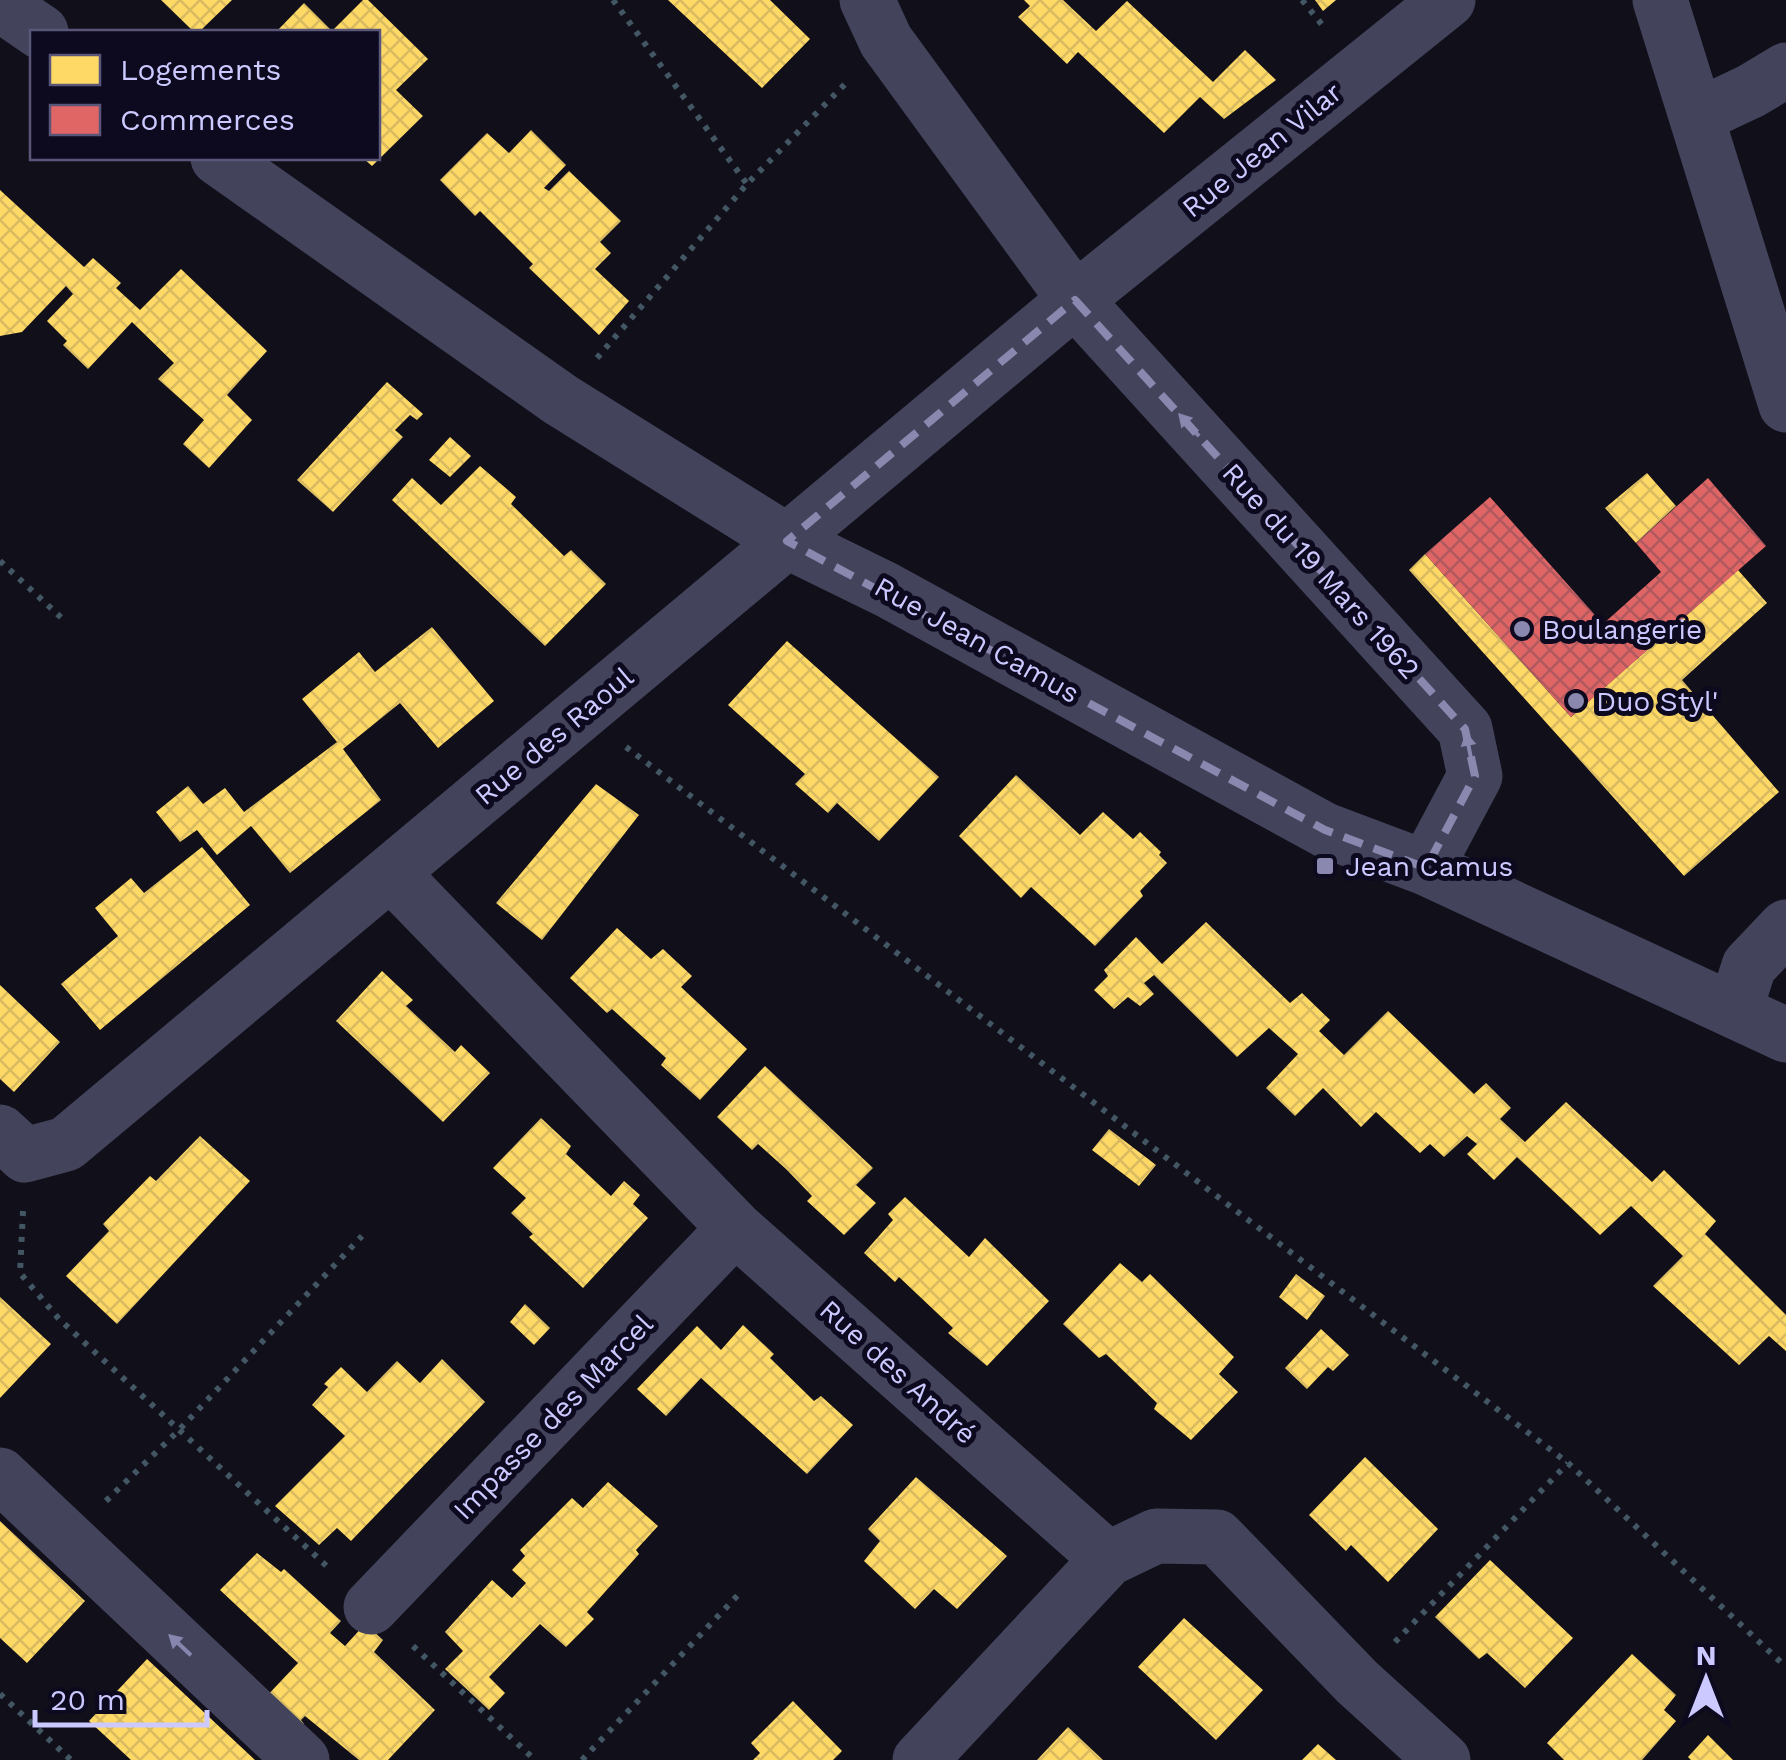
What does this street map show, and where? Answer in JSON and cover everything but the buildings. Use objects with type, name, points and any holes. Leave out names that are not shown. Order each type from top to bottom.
[{"type":"street","name":"Rue Jean Vilar","points":[[1075,300],[1448,0]]},
{"type":"street","points":[[1660,0],[1786,404]]},
{"type":"street","points":[[0,4],[38,30]]},
{"type":"street","name":"Rue du 19 Mars 1962","points":[[877,21],[1075,300],[1466,729],[1475,776],[1426,868]]},
{"type":"street","points":[[1698,116],[1751,92],[1786,70]]},
{"type":"street","name":"Rue Jean Camus","points":[[221,160],[561,400],[787,541],[887,590],[1324,830],[1426,868],[1786,1035]]},
{"type":"street","name":"Rue des Raoul","points":[[12,1143],[66,1144],[1075,300]]},
{"type":"street","name":"Rue des André","points":[[391,873],[735,1228],[1108,1558]]},
{"type":"street","points":[[1735,1010],[1748,966],[1786,927]]},
{"type":"street","name":"Impasse des Marcel","points":[[371,1607],[735,1228]]},
{"type":"street","points":[[0,1475],[302,1760]]},
{"type":"street","points":[[920,1760],[1108,1558],[1156,1536],[1218,1538],[1357,1682],[1443,1760]]},
{"type":"path","points":[[613,0],[748,184]]},
{"type":"path","points":[[561,400],[748,184],[877,21]]},
{"type":"path","points":[[0,560],[66,622]]},
{"type":"path","points":[[582,713],[1568,1463],[1786,1667]]},
{"type":"path","points":[[12,1143],[20,1273],[59,1319],[534,1760]]},
{"type":"path","points":[[67,1538],[179,1430],[362,1236]]},
{"type":"path","points":[[1357,1682],[1568,1463]]},
{"type":"path","points":[[582,1760],[738,1595]]},
{"type":"path","points":[[0,1694],[71,1760]]},
{"type":"highlighted area","points":[[1075,300],[1465,729],[1475,776],[1426,868],[1325,830],[787,541]]},
{"type":"place","name":"Boulangerie","points":[[1522,629]]},
{"type":"place","name":"Duo Styl'","points":[[1576,701]]},
{"type":"place","name":"Jean Camus","points":[[1325,866]]}]
